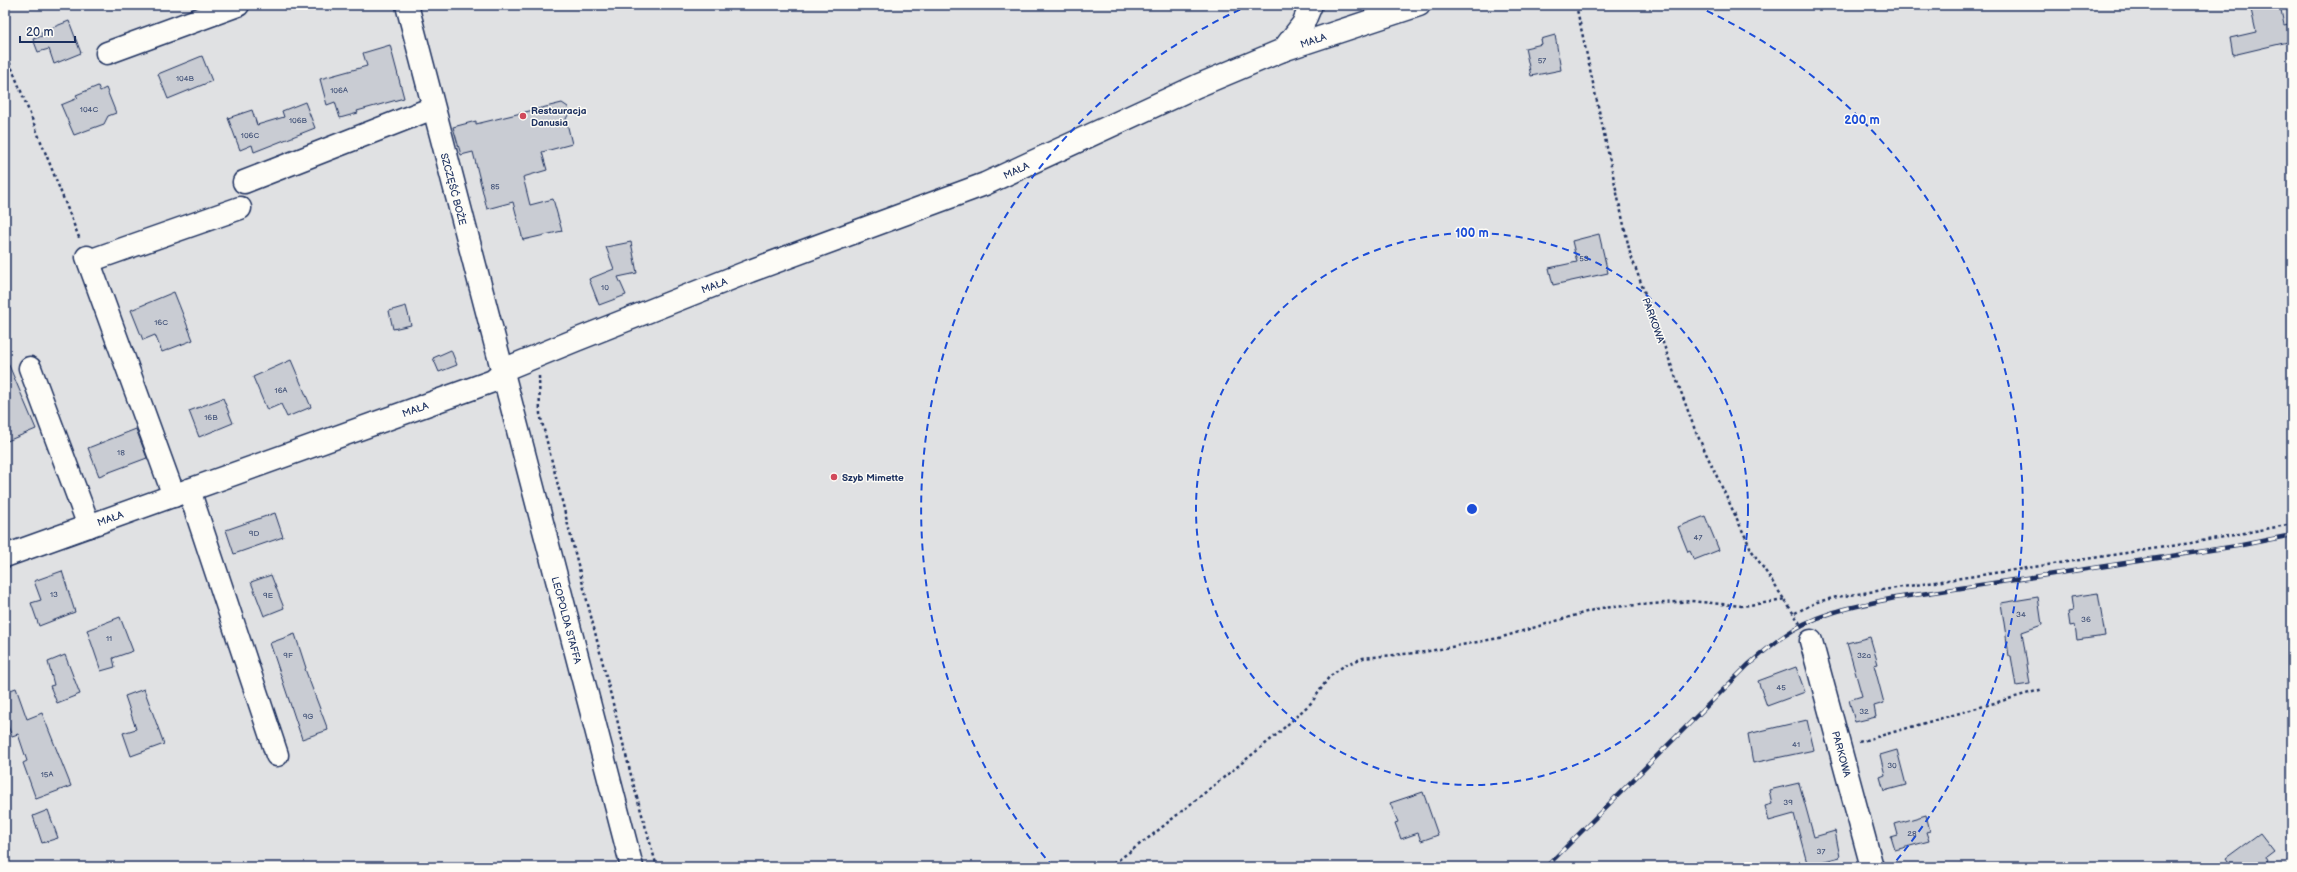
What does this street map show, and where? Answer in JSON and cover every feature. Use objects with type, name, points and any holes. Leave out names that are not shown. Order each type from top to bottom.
[{"type":"street","points":[[107,53],[238,5]]},
{"type":"street","name":"SZCZĘŚĆ BOŻE","points":[[407,5],[502,372]]},
{"type":"street","points":[[1283,50],[1303,24],[1311,5]]},
{"type":"street","name":"MAŁA","points":[[5,556],[493,381],[502,372],[510,367],[750,271],[985,184],[1197,86],[1283,50],[1419,5]]},
{"type":"street","points":[[244,182],[433,108]]},
{"type":"street","points":[[240,208],[88,259],[182,493],[277,755]]},
{"type":"street","points":[[30,368],[89,526]]},
{"type":"street","name":"LEOPOLDA STAFFA","points":[[502,372],[632,867]]},
{"type":"street","name":"PARKOWA","points":[[1811,641],[1841,747],[1872,867]]},
{"type":"path","name":"PARKOWA","points":[[1576,5],[1630,253],[1695,430],[1752,551],[1794,613],[1817,602],[1836,597],[2184,544],[2292,524]]},
{"type":"path","points":[[5,51],[88,259]]},
{"type":"path","points":[[536,357],[540,414],[633,783],[657,867]]},
{"type":"path","points":[[1109,867],[1151,836],[1274,737],[1312,702],[1329,677],[1345,665],[1363,658],[1424,652],[1499,638],[1600,608],[1691,601],[1742,606],[1786,600]]},
{"type":"path","points":[[1841,747],[2043,689]]},
{"type":"shaded area","points":[[5,5],[2292,5],[2292,867],[5,867]]},
{"type":"building","points":[[2250,5],[2280,5],[2284,25],[2292,23],[2292,41],[2233,55],[2230,38],[2256,32]]},
{"type":"building","points":[[69,21],[81,53],[54,64],[49,49],[38,52],[33,39],[42,36],[41,32]]},
{"type":"building","points":[[1555,35],[1561,70],[1531,76],[1525,48],[1542,44],[1541,39]]},
{"type":"building","points":[[390,45],[404,98],[357,111],[358,113],[340,118],[335,102],[327,105],[320,79],[367,66],[363,53]]},
{"type":"building","points":[[202,56],[212,81],[168,99],[158,74]]},
{"type":"building","points":[[98,86],[100,91],[106,88],[116,113],[108,116],[104,124],[74,135],[61,105],[78,98],[76,95]]},
{"type":"building","points":[[305,102],[315,128],[254,152],[252,145],[240,150],[228,118],[252,110],[257,125],[284,117],[282,111]]},
{"type":"building","points":[[562,103],[568,107],[569,113],[566,119],[572,144],[542,152],[547,170],[523,177],[530,205],[553,199],[562,231],[523,240],[513,202],[487,209],[473,152],[461,155],[453,127],[476,121],[476,124]]},
{"type":"building","points":[[1599,234],[1608,273],[1553,285],[1549,268],[1577,262],[1572,241]]},
{"type":"building","points":[[631,242],[637,273],[618,277],[626,295],[599,305],[589,279],[614,269],[606,247]]},
{"type":"building","points":[[174,292],[193,340],[162,352],[155,335],[143,340],[131,310]]},
{"type":"building","points":[[406,306],[411,325],[393,329],[389,311]]},
{"type":"building","points":[[451,350],[457,365],[439,372],[433,358]]},
{"type":"building","points":[[5,356],[36,429],[5,442]]},
{"type":"building","points":[[291,360],[311,407],[287,417],[281,404],[267,410],[253,377]]},
{"type":"building","points":[[223,398],[233,423],[199,437],[189,411]]},
{"type":"building","points":[[136,429],[147,458],[99,476],[88,448]]},
{"type":"building","points":[[275,513],[283,537],[234,554],[226,530]]},
{"type":"building","points":[[1705,516],[1719,550],[1694,560],[1690,551],[1688,552],[1678,527]]},
{"type":"building","points":[[62,571],[75,612],[39,626],[31,603],[41,600],[34,581]]},
{"type":"building","points":[[271,575],[284,608],[264,616],[251,582]]},
{"type":"building","points":[[2098,593],[2105,636],[2077,640],[2075,625],[2070,626],[2068,612],[2073,611],[2071,597]]},
{"type":"building","points":[[2038,597],[2042,625],[2022,632],[2030,684],[2016,686],[2011,656],[2009,656],[2001,603]]},
{"type":"building","points":[[120,617],[133,651],[113,658],[115,667],[101,671],[87,630]]},
{"type":"building","points":[[295,634],[306,668],[305,669],[328,730],[302,739],[270,643]]},
{"type":"building","points":[[1870,637],[1878,664],[1874,665],[1884,703],[1874,706],[1876,717],[1855,722],[1849,700],[1862,696],[1847,643]]},
{"type":"building","points":[[65,655],[80,694],[57,703],[50,686],[54,685],[48,662]]},
{"type":"building","points":[[1796,667],[1805,692],[1767,706],[1758,681]]},
{"type":"building","points":[[16,688],[27,719],[42,713],[71,786],[36,799],[23,763],[27,761],[18,734],[12,736],[5,719],[5,692]]},
{"type":"building","points":[[144,689],[164,744],[131,756],[123,733],[136,729],[125,696]]},
{"type":"building","points":[[1807,720],[1814,750],[1753,763],[1748,734]]},
{"type":"building","points":[[1897,750],[1906,785],[1884,791],[1880,777],[1885,775],[1880,755]]},
{"type":"building","points":[[1799,783],[1814,837],[1835,831],[1840,857],[1813,864],[1813,862],[1807,863],[1794,814],[1769,821],[1765,806],[1772,804],[1769,790]]},
{"type":"building","points":[[1423,792],[1438,835],[1421,841],[1418,833],[1401,839],[1395,823],[1398,822],[1390,803]]},
{"type":"building","points":[[48,810],[58,838],[42,843],[33,816]]},
{"type":"building","points":[[1926,815],[1930,831],[1926,832],[1929,841],[1895,850],[1891,837],[1898,835],[1895,824]]},
{"type":"building","points":[[2260,833],[2274,851],[2266,857],[2268,861],[2261,867],[2232,867],[2226,858]]},
{"type":"railway","points":[[1546,867],[1748,665],[1794,629],[1821,616],[1865,604],[1895,598],[2237,546],[2292,535]]},
{"type":"place","name":"Restauracja Danusia","points":[[523,116]]},
{"type":"place","name":"Szyb Mimette","points":[[834,477]]}]
